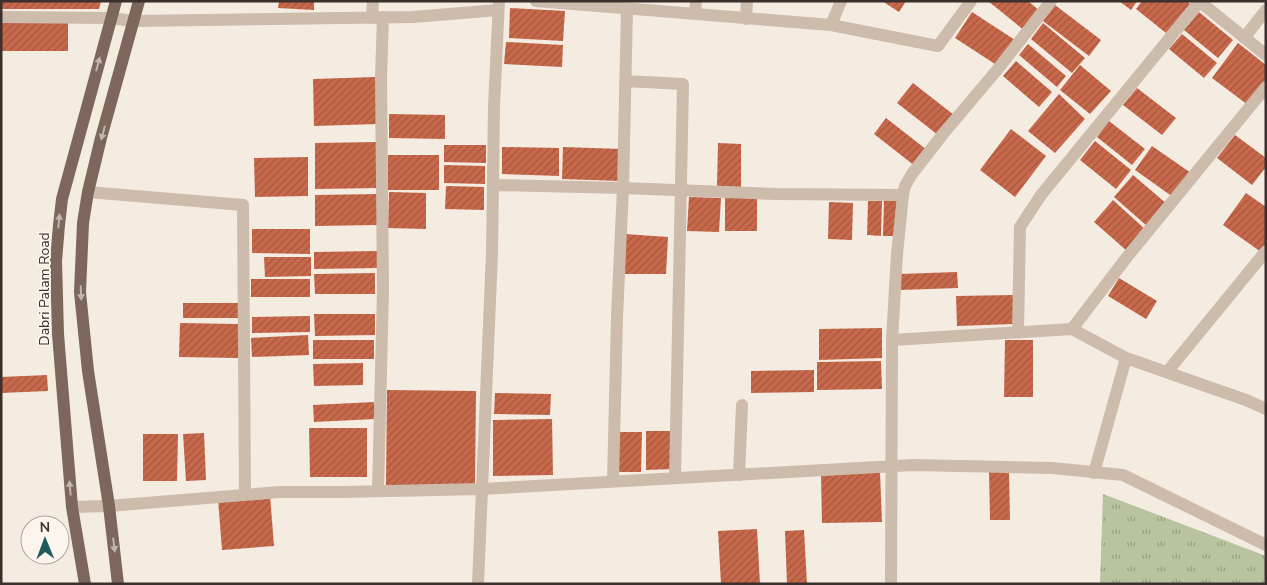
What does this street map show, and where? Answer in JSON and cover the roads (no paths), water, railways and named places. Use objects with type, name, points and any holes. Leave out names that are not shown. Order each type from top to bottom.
[{"type":"main road","name":"Dabri Palam Road","points":[[85,584],[72,507],[58,334],[56,261],[62,199],[116,1]]},
{"type":"main road","points":[[118,584],[109,506],[88,371],[80,292],[83,223],[88,192],[139,1]]},
{"type":"street","points":[[373,1],[378,17],[381,77],[383,290],[378,491]]},
{"type":"street","points":[[536,1],[636,6],[695,14],[831,25],[938,46],[971,1]]},
{"type":"street","points":[[695,14],[696,1]]},
{"type":"street","points":[[746,18],[748,1]]},
{"type":"street","points":[[831,25],[841,1]]},
{"type":"street","points":[[891,584],[892,340],[897,254],[905,186],[942,134],[992,77],[1051,1]]},
{"type":"street","points":[[1018,332],[1020,227],[1041,195],[1199,1],[1266,55]]},
{"type":"street","points":[[1,18],[110,18],[134,21],[413,17],[499,6],[494,106],[492,253],[478,584]]},
{"type":"street","points":[[613,481],[625,81],[636,6]]},
{"type":"street","points":[[1244,38],[1266,10]]},
{"type":"street","points":[[625,81],[682,84],[675,478]]},
{"type":"street","points":[[1072,329],[1127,257],[1266,87]]},
{"type":"street","points":[[493,185],[778,194],[903,195]]},
{"type":"street","points":[[88,192],[243,205],[245,494]]},
{"type":"street","points":[[1167,372],[1266,251]]},
{"type":"street","points":[[892,340],[1072,329],[1126,358],[1265,408]]},
{"type":"street","points":[[1094,473],[1126,358]]},
{"type":"street","points":[[740,474],[742,405]]},
{"type":"street","points":[[72,507],[109,506],[280,492],[481,489],[913,465],[1052,468],[1123,475],[1266,545]]}]
